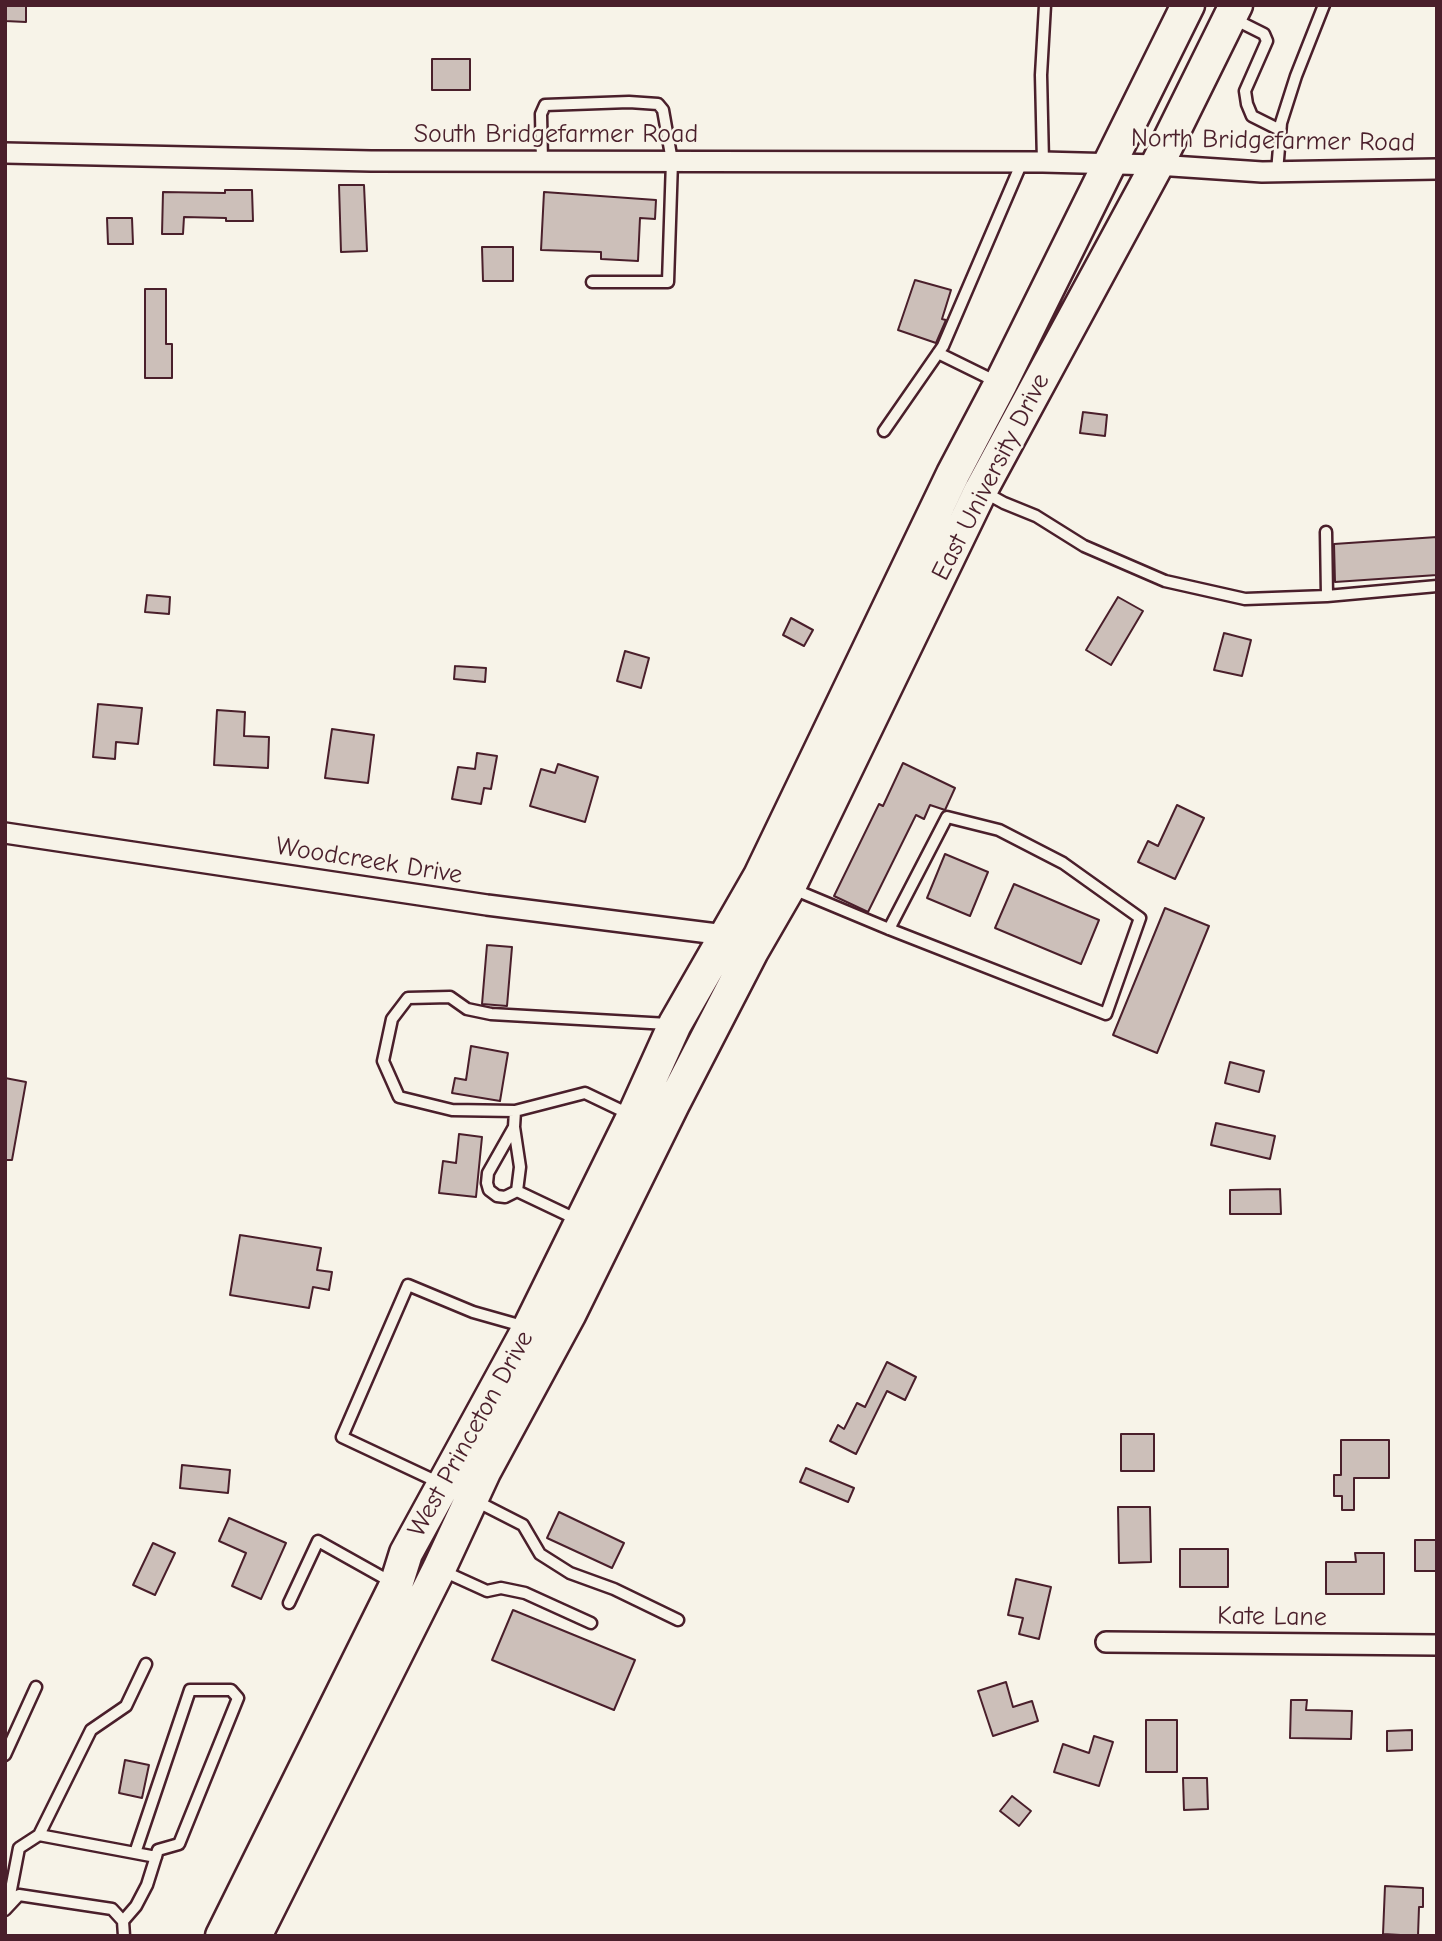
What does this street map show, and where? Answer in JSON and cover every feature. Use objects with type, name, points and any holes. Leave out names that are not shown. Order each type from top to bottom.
[{"type":"highway","name":"East University Drive","points":[[774,881],[953,474],[1001,383],[1188,5]]},
{"type":"highway","name":"East University Drive","points":[[739,943],[1157,164],[1233,11]]},
{"type":"highway","name":"West Princeton Drive","points":[[255,1936],[439,1569],[458,1492],[529,1328],[633,1117],[675,1024],[739,943]]},
{"type":"highway","name":"West Princeton Drive","points":[[222,1936],[396,1585],[406,1553],[458,1492],[484,1472],[569,1315],[673,1104],[739,943]]},
{"type":"street","name":"South Bridgefarmer Road","points":[[5,153],[372,160],[1108,164]]},
{"type":"street","name":"North Bridgefarmer Road","points":[[1108,164],[1157,164],[1277,172],[1437,169]]},
{"type":"street","name":"Woodcreek Drive","points":[[5,833],[739,943]]},
{"type":"street","name":"Kate Lane","points":[[1106,1642],[1437,1645]]},
{"type":"lane","points":[[1043,162],[1041,75],[1045,5]]},
{"type":"lane","points":[[1277,172],[1280,130],[1296,76],[1324,5]]},
{"type":"lane","points":[[1233,11],[1264,34],[1266,41],[1245,91],[1247,104],[1252,116],[1280,130]]},
{"type":"lane","points":[[542,161],[541,114],[545,104],[629,102],[658,104],[663,110],[672,161],[668,282],[592,282]]},
{"type":"lane","points":[[884,431],[938,353],[1022,162]]},
{"type":"lane","points":[[938,353],[1001,383]]},
{"type":"lane","points":[[981,490],[1036,516],[1084,546],[1165,581],[1245,599],[1327,596],[1437,586]]},
{"type":"lane","points":[[1326,532],[1327,596]]},
{"type":"lane","points":[[774,881],[889,929],[1106,1014],[1140,918],[1063,863],[999,830],[947,817],[889,929]]},
{"type":"lane","points":[[633,1117],[585,1093],[515,1111],[452,1110],[399,1097],[383,1060],[392,1018],[408,998],[450,997],[467,1009],[491,1014],[675,1024]]},
{"type":"lane","points":[[515,1111],[514,1127],[520,1167],[517,1191]]},
{"type":"lane","points":[[514,1127],[488,1173],[486,1184],[497,1196],[505,1197],[517,1191]]},
{"type":"lane","points":[[517,1191],[582,1221]]},
{"type":"lane","points":[[529,1328],[473,1312],[408,1285],[341,1437],[523,1525],[540,1554],[570,1573],[614,1589],[678,1620]]},
{"type":"lane","points":[[289,1603],[318,1541],[396,1585]]},
{"type":"lane","points":[[439,1569],[487,1591],[501,1588],[525,1593],[590,1623]]},
{"type":"lane","points":[[7,1907],[19,1848],[39,1835],[91,1730],[126,1706],[146,1664]]},
{"type":"lane","points":[[5,1755],[36,1687]]},
{"type":"lane","points":[[122,1921],[136,1906],[158,1850],[179,1844],[238,1698],[231,1690],[190,1690],[135,1853]]},
{"type":"lane","points":[[39,1835],[156,1857]]},
{"type":"lane","points":[[7,1907],[19,1895],[113,1909],[122,1921],[124,1936]]},
{"type":"building","points":[[5,5],[26,5],[26,22],[5,21]]},
{"type":"building","points":[[432,59],[470,59],[470,90],[432,90]]},
{"type":"building","points":[[339,185],[364,185],[367,251],[341,252]]},
{"type":"building","points":[[225,190],[252,190],[253,221],[184,217],[183,234],[162,234],[163,192],[225,193]]},
{"type":"building","points":[[544,192],[656,200],[655,219],[640,218],[638,261],[601,259],[601,252],[541,250]]},
{"type":"building","points":[[107,218],[132,218],[133,244],[108,244]]},
{"type":"building","points":[[482,247],[513,247],[513,281],[483,281]]},
{"type":"building","points":[[915,280],[951,290],[942,319],[946,320],[936,343],[898,330]]},
{"type":"building","points":[[145,289],[166,289],[166,344],[172,344],[172,378],[145,378]]},
{"type":"building","points":[[1083,412],[1107,415],[1105,436],[1080,433]]},
{"type":"building","points":[[1437,537],[1437,575],[1335,582],[1334,544]]},
{"type":"building","points":[[147,595],[170,597],[169,614],[145,612]]},
{"type":"building","points":[[1118,597],[1143,611],[1111,665],[1086,650]]},
{"type":"building","points":[[791,618],[813,630],[804,646],[783,635]]},
{"type":"building","points":[[1224,633],[1251,640],[1242,676],[1214,670]]},
{"type":"building","points":[[625,651],[649,658],[641,688],[617,681]]},
{"type":"building","points":[[455,666],[486,668],[485,682],[454,679]]},
{"type":"building","points":[[98,704],[142,708],[138,744],[116,742],[115,759],[93,757]]},
{"type":"building","points":[[217,710],[245,712],[244,736],[269,737],[268,768],[214,765]]},
{"type":"building","points":[[332,729],[374,735],[368,783],[325,778]]},
{"type":"building","points":[[477,753],[497,756],[491,789],[484,788],[481,804],[452,799],[458,767],[475,769]]},
{"type":"building","points":[[903,763],[955,788],[945,810],[930,805],[924,819],[916,815],[868,912],[834,896],[879,804],[883,806]]},
{"type":"building","points":[[558,764],[598,777],[585,822],[530,806],[541,769],[555,773]]},
{"type":"building","points":[[1177,805],[1204,818],[1175,879],[1138,862],[1148,841],[1158,846]]},
{"type":"building","points":[[945,854],[988,872],[970,916],[927,898]]},
{"type":"building","points":[[1014,884],[1099,920],[1081,964],[995,928]]},
{"type":"building","points":[[1165,908],[1209,926],[1157,1053],[1113,1035]]},
{"type":"building","points":[[487,945],[512,947],[507,1006],[482,1004]]},
{"type":"building","points":[[471,1046],[508,1053],[500,1101],[452,1093],[455,1078],[466,1080]]},
{"type":"building","points":[[1230,1062],[1264,1071],[1259,1092],[1225,1083]]},
{"type":"building","points":[[5,1078],[26,1082],[12,1160],[5,1160]]},
{"type":"building","points":[[1216,1123],[1275,1136],[1270,1159],[1211,1145]]},
{"type":"building","points":[[459,1134],[482,1137],[476,1197],[439,1193],[443,1161],[456,1163]]},
{"type":"building","points":[[1280,1189],[1281,1214],[1230,1214],[1230,1190]]},
{"type":"building","points":[[240,1235],[321,1248],[317,1270],[332,1272],[329,1290],[313,1287],[309,1308],[230,1295]]},
{"type":"building","points":[[887,1362],[916,1377],[905,1400],[887,1391],[856,1454],[830,1441],[838,1425],[844,1429],[857,1403],[865,1407]]},
{"type":"building","points":[[1121,1434],[1154,1434],[1154,1471],[1121,1471]]},
{"type":"building","points":[[1341,1440],[1389,1440],[1389,1478],[1354,1478],[1354,1510],[1342,1510],[1342,1496],[1334,1496],[1334,1475],[1341,1475]]},
{"type":"building","points":[[182,1465],[230,1470],[228,1493],[180,1488]]},
{"type":"building","points":[[806,1468],[854,1488],[848,1502],[800,1482]]},
{"type":"building","points":[[1118,1507],[1150,1507],[1151,1562],[1119,1563]]},
{"type":"building","points":[[559,1512],[624,1543],[612,1568],[547,1538]]},
{"type":"building","points":[[229,1518],[286,1543],[261,1599],[232,1586],[246,1553],[219,1541]]},
{"type":"building","points":[[1415,1540],[1437,1540],[1437,1571],[1415,1571]]},
{"type":"building","points":[[153,1543],[175,1553],[155,1595],[133,1585]]},
{"type":"building","points":[[1180,1549],[1228,1549],[1228,1587],[1180,1587]]},
{"type":"building","points":[[1355,1553],[1384,1553],[1384,1594],[1326,1594],[1326,1562],[1356,1562]]},
{"type":"building","points":[[1016,1579],[1051,1587],[1039,1639],[1019,1634],[1023,1618],[1008,1615]]},
{"type":"building","points":[[513,1610],[635,1660],[614,1710],[492,1660]]},
{"type":"building","points":[[1006,1682],[1013,1707],[1032,1701],[1038,1721],[993,1736],[978,1691]]},
{"type":"building","points":[[1291,1700],[1307,1700],[1306,1710],[1352,1711],[1351,1739],[1290,1738]]},
{"type":"building","points":[[1146,1720],[1177,1720],[1177,1772],[1146,1772]]},
{"type":"building","points":[[1412,1730],[1412,1750],[1387,1751],[1387,1731]]},
{"type":"building","points":[[1094,1736],[1113,1742],[1099,1786],[1054,1772],[1063,1744],[1089,1753]]},
{"type":"building","points":[[125,1760],[149,1765],[142,1798],[119,1793]]},
{"type":"building","points":[[1183,1778],[1207,1778],[1208,1809],[1184,1810]]},
{"type":"building","points":[[1012,1796],[1031,1811],[1019,1826],[1000,1811]]},
{"type":"building","points":[[1385,1886],[1423,1888],[1418,1936],[1383,1934]]}]
